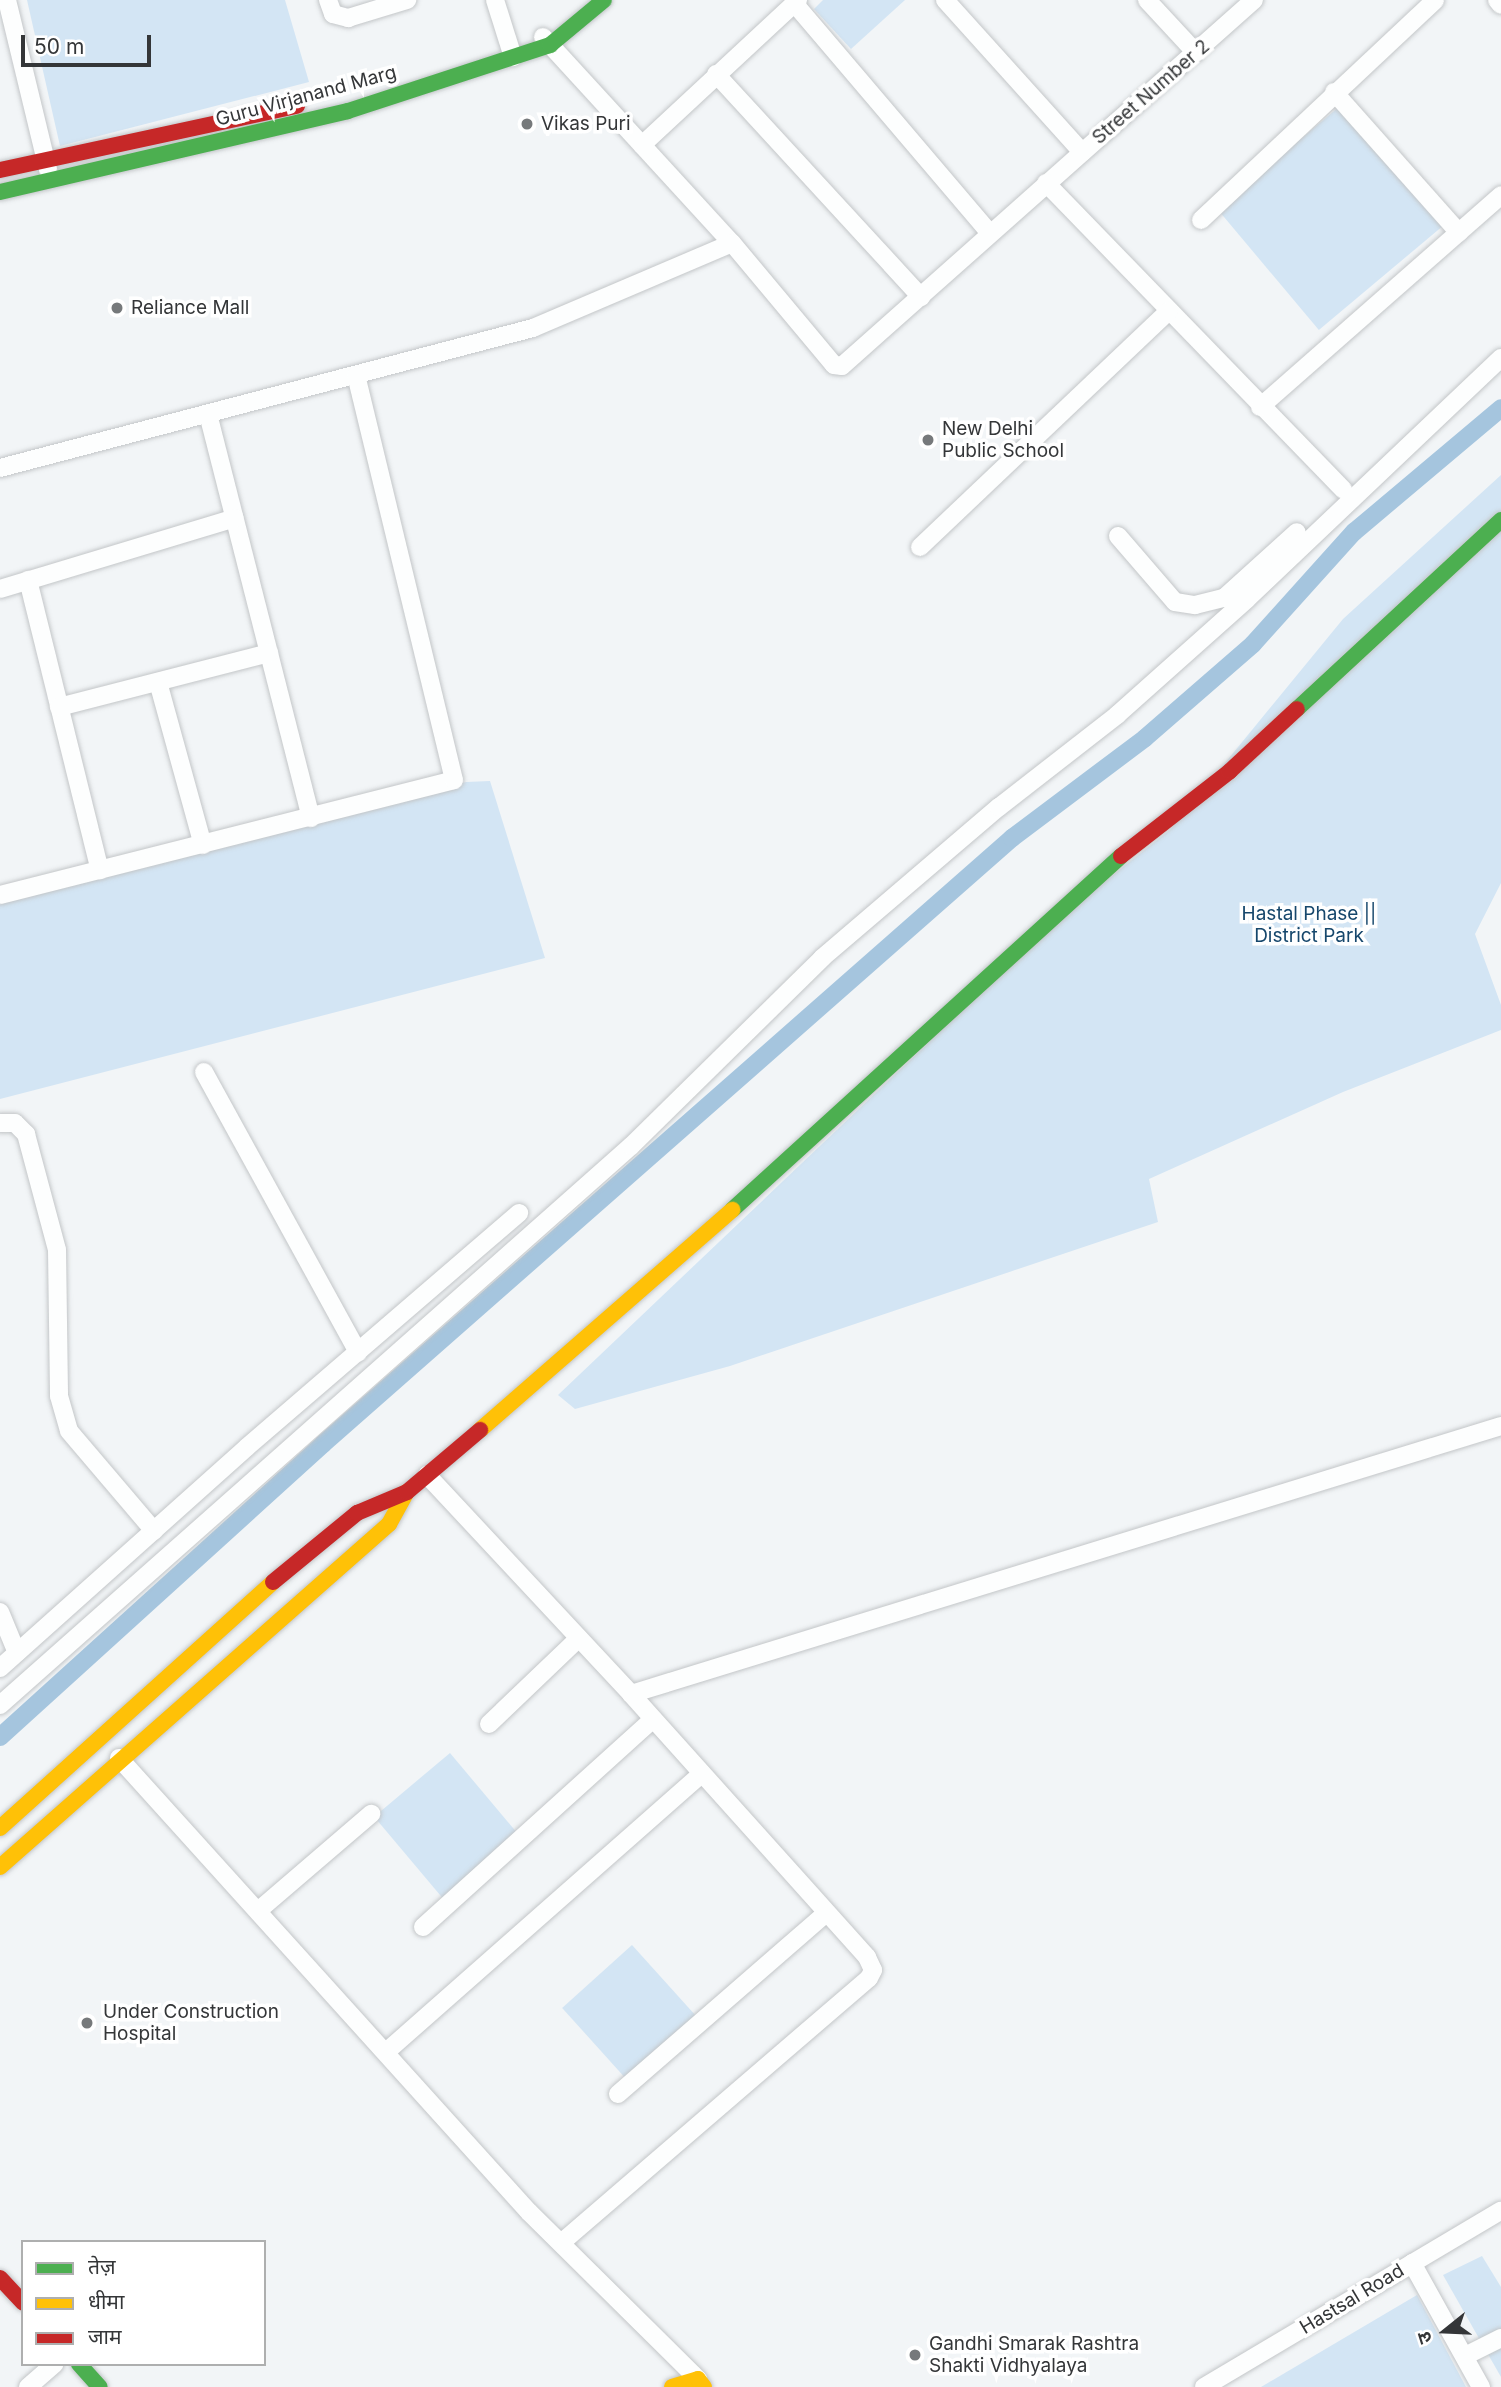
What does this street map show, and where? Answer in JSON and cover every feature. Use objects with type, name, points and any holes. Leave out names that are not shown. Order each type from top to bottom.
[{"type":"street","points":[[328,0],[333,14],[348,18],[407,0]]},
{"type":"street","points":[[495,0],[512,52]]},
{"type":"street","name":"Guru Virjanand Marg","points":[[546,41],[585,0]]},
{"type":"street","name":"Guru Virjanand Marg","points":[[0,192],[348,111],[546,41],[604,0]]},
{"type":"street","points":[[945,0],[1082,152]]},
{"type":"street","points":[[1147,0],[1196,53]]},
{"type":"street","name":"Street Number 2","points":[[732,243],[838,366],[921,297],[1254,0]]},
{"type":"street","points":[[1201,220],[1334,92],[1435,0]]},
{"type":"street","points":[[1497,0],[1501,5]]},
{"type":"street","points":[[642,145],[797,2],[990,233]]},
{"type":"street","points":[[6,12],[51,180]]},
{"type":"street","points":[[0,468],[533,328],[732,243],[546,41]]},
{"type":"street","name":"Guru Virjanand Marg","points":[[0,170],[342,96],[512,52]]},
{"type":"street","points":[[716,74],[921,297]]},
{"type":"street","points":[[1334,92],[1459,233]]},
{"type":"street","points":[[1046,183],[1343,490]]},
{"type":"street","points":[[1260,407],[1501,195]]},
{"type":"street","points":[[920,547],[1169,311]]},
{"type":"street","points":[[1118,536],[1175,602],[1195,605],[1216,602],[1501,346]]},
{"type":"street","points":[[0,1705],[631,1146],[822,958],[999,807],[1117,715],[1247,599],[1501,358]]},
{"type":"street","points":[[0,895],[454,780],[356,376]]},
{"type":"street","points":[[208,414],[311,818]]},
{"type":"street","points":[[0,589],[235,518]]},
{"type":"street","points":[[0,1828],[287,1570],[357,1513],[407,1492],[628,1304],[1115,861],[1230,771],[1501,520]]},
{"type":"street","points":[[28,580],[100,870]]},
{"type":"street","points":[[59,707],[269,653]]},
{"type":"street","points":[[158,681],[203,845]]},
{"type":"street","points":[[204,1072],[358,1352]]},
{"type":"street","points":[[0,1123],[15,1123],[24,1129],[57,1250],[59,1396],[69,1431],[155,1531]]},
{"type":"street","points":[[0,1668],[519,1213]]},
{"type":"street","points":[[631,1694],[1501,1426]]},
{"type":"street","points":[[427,1475],[631,1694],[825,1914],[867,1957],[873,1970],[869,1978],[561,2243]]},
{"type":"street","points":[[0,1867],[119,1758],[388,1524],[407,1492]]},
{"type":"street","points":[[0,1612],[18,1653]]},
{"type":"street","points":[[489,1724],[579,1639]]},
{"type":"street","points":[[423,1927],[653,1719]]},
{"type":"street","points":[[119,1758],[561,2243],[701,2383]]},
{"type":"street","points":[[386,2052],[701,1773]]},
{"type":"street","points":[[259,1910],[371,1814]]},
{"type":"street","points":[[618,2094],[825,1914]]},
{"type":"street","name":"Hastsal Road","points":[[1204,2387],[1501,2211]]},
{"type":"street","points":[[1412,2263],[1481,2387]]},
{"type":"street","points":[[0,2278],[21,2300]]},
{"type":"street","points":[[1465,2356],[1501,2338]]},
{"type":"street","points":[[29,2387],[52,2366]]},
{"type":"street","points":[[81,2366],[100,2387]]},
{"type":"street","points":[[672,2387],[701,2383]]},
{"type":"green space","points":[[27,0],[285,0],[309,82],[60,146]]},
{"type":"green space","points":[[823,0],[905,0],[851,49],[814,9]]},
{"type":"green space","points":[[1346,101],[1448,222],[1319,330],[1217,209]]},
{"type":"green space","name":"Hastal Phase || District Park","points":[[1501,475],[1501,883],[1475,934],[1501,1005],[1501,1030],[1343,1092],[1149,1179],[1158,1222],[730,1366],[575,1409],[558,1395],[1064,914],[1170,830],[1343,619]]},
{"type":"green space","points":[[490,781],[545,958],[0,1099],[0,900],[466,782]]},
{"type":"green space","points":[[450,1753],[519,1836],[444,1899],[374,1817]]},
{"type":"green space","points":[[632,1945],[696,2016],[626,2079],[562,2008]]},
{"type":"green space","points":[[1482,2256],[1501,2287],[1501,2377],[1443,2275]]},
{"type":"green space","points":[[1417,2295],[1466,2387],[1261,2387]]},
{"type":"waterway","points":[[0,1737],[323,1444],[1012,838],[1145,738],[1253,644],[1354,532],[1501,408]]},
{"type":"traffic: fast","points":[[0,192],[348,111],[550,45],[604,0]]},
{"type":"traffic: fast","points":[[1297,709],[1501,520]]},
{"type":"traffic: fast","points":[[732,1210],[1121,856]]},
{"type":"traffic: fast","points":[[81,2366],[100,2387]]},
{"type":"traffic: slow","points":[[480,1430],[732,1210]]},
{"type":"traffic: slow","points":[[0,1867],[389,1524],[407,1492]]},
{"type":"traffic: slow","points":[[0,1828],[273,1582]]},
{"type":"traffic: slow","points":[[672,2387],[698,2379],[704,2387]]},
{"type":"traffic: jam","points":[[0,170],[297,106]]},
{"type":"traffic: jam","points":[[1121,856],[1230,771],[1297,709]]},
{"type":"traffic: jam","points":[[273,1582],[357,1513],[407,1492],[480,1430]]},
{"type":"traffic: jam","points":[[0,2278],[21,2301]]},
{"type":"place","name":"Vikas Puri","points":[[527,124]]},
{"type":"place","name":"Reliance Mall","points":[[117,308]]},
{"type":"place","name":"New Delhi Public School","points":[[928,440]]},
{"type":"place","name":"Under Construction Hospital","points":[[87,2023]]},
{"type":"place","name":"Gandhi Smarak Rashtra Shakti Vidhyalaya","points":[[915,2355]]}]
